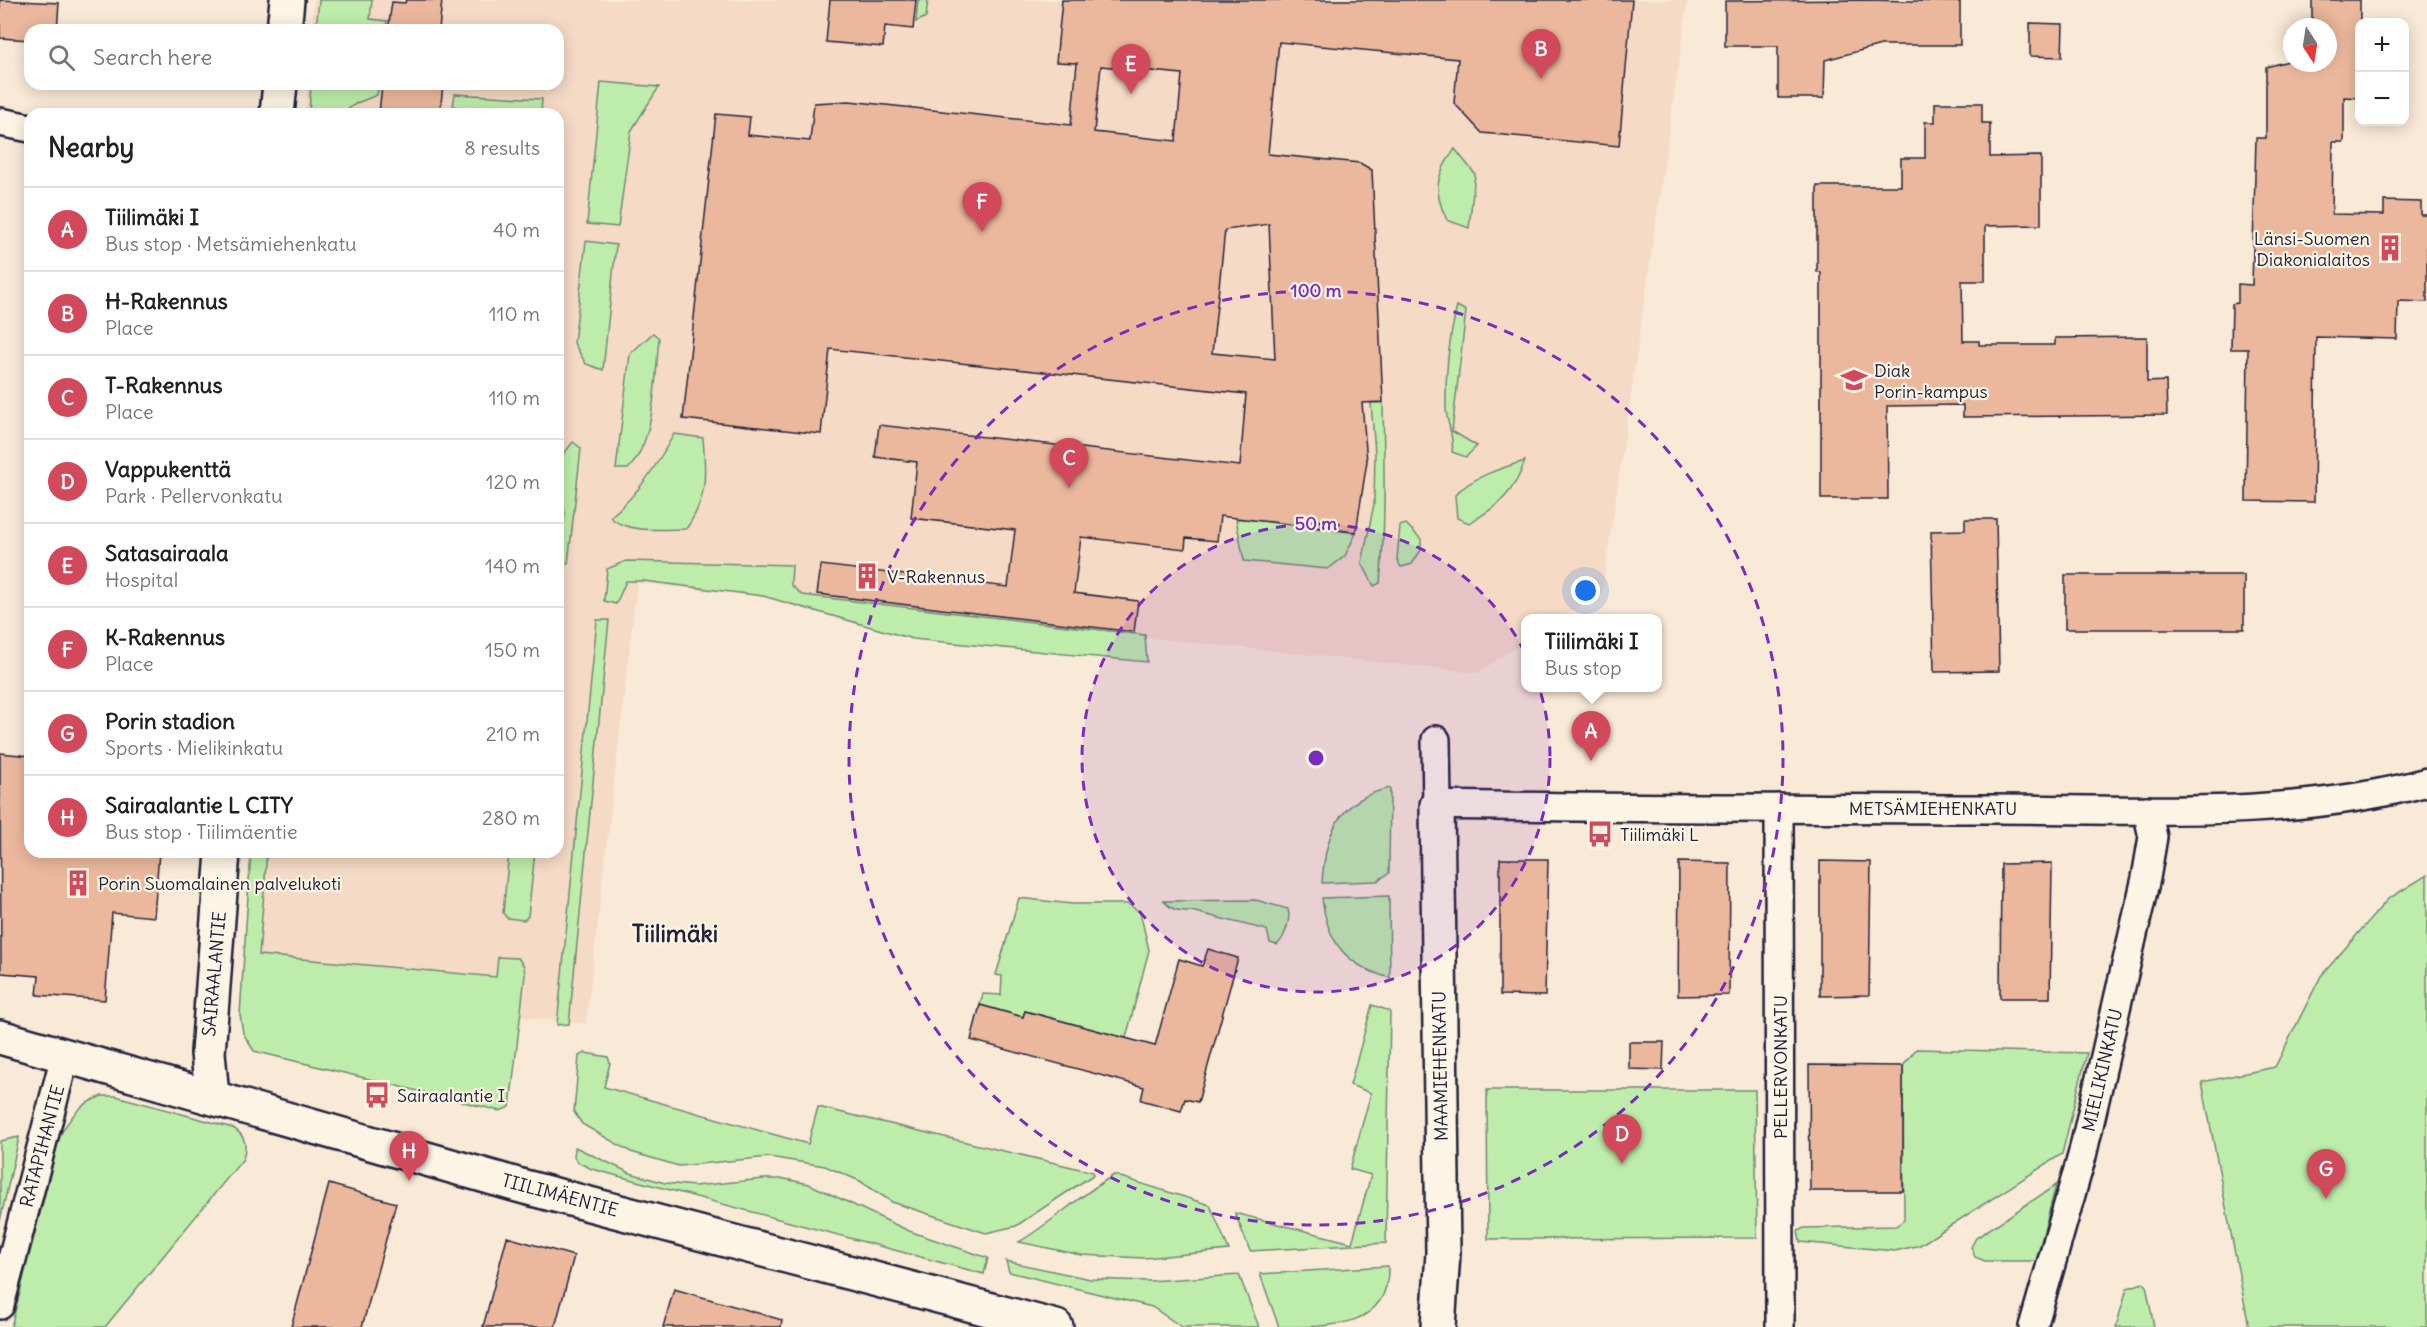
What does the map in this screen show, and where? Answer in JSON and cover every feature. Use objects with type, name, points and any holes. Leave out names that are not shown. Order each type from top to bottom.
[{"type":"street","points":[[285,24],[287,0]]},
{"type":"street","points":[[277,108],[279,90]]},
{"type":"street","points":[[0,122],[24,127]]},
{"type":"street","points":[[1436,740],[1437,805]]},
{"type":"street","name":"METSÄMIEHENKATU","points":[[1437,805],[2147,810],[2275,806],[2366,795],[2427,782]]},
{"type":"street","name":"MAAMIEHENKATU","points":[[1437,805],[1443,1253],[1437,1327]]},
{"type":"street","name":"PELLERVONKATU","points":[[1779,808],[1780,1327]]},
{"type":"street","name":"MIELIKINKATU","points":[[2033,1327],[2082,1156],[2146,878],[2153,837],[2147,810]]},
{"type":"street","name":"SAIRAALANTIE","points":[[212,1096],[208,1053],[223,858]]},
{"type":"street","name":"TIILIMÄENTIE","points":[[0,1037],[521,1186],[1056,1327]]},
{"type":"street","name":"RATAPIHANTIE","points":[[0,1305],[65,1056]]},
{"type":"shaded area","points":[[314,0],[1688,0],[1602,593],[1568,614],[1521,614],[1521,645],[1477,673],[637,583],[586,1024],[244,987],[253,858],[564,858],[564,108],[306,108],[308,90],[564,90],[564,24],[312,24]]},
{"type":"green space","points":[[319,0],[372,0],[370,19],[387,21],[386,24],[317,24]]},
{"type":"green space","points":[[918,0],[928,0],[926,17],[916,22]]},
{"type":"green space","points":[[601,82],[659,87],[631,131],[618,227],[587,224]]},
{"type":"green space","points":[[311,90],[378,90],[377,95],[350,108],[309,108]]},
{"type":"green space","points":[[455,94],[542,99],[541,108],[458,108],[453,106]]},
{"type":"green space","points":[[1455,149],[1475,174],[1469,228],[1447,220],[1438,192],[1443,167]]},
{"type":"green space","points":[[586,241],[616,245],[603,370],[586,364],[574,343]]},
{"type":"green space","points":[[1457,306],[1466,311],[1452,431],[1477,446],[1466,457],[1452,452],[1446,407],[1448,356]]},
{"type":"green space","points":[[653,333],[659,338],[655,389],[649,425],[637,457],[628,469],[616,469],[630,354]]},
{"type":"green space","points":[[1371,403],[1383,403],[1384,448],[1382,560],[1380,583],[1374,586],[1362,563],[1374,504],[1375,452]]},
{"type":"green space","points":[[674,434],[703,438],[705,474],[702,496],[686,529],[636,528],[617,522],[610,517],[630,499],[646,479]]},
{"type":"green space","points":[[573,442],[581,448],[568,564],[564,564],[564,453]]},
{"type":"green space","points":[[1525,461],[1516,482],[1497,505],[1469,523],[1457,518],[1455,495],[1462,489],[1487,474]]},
{"type":"green space","points":[[1236,519],[1356,533],[1345,556],[1328,569],[1244,561]]},
{"type":"green space","points":[[1406,524],[1421,539],[1421,550],[1412,564],[1401,567],[1397,559],[1400,526]]},
{"type":"green space","points":[[626,561],[792,565],[791,585],[802,595],[1145,635],[1147,662],[913,639],[763,596],[644,581],[626,581],[616,604],[604,601],[607,569]]},
{"type":"green space","points":[[597,620],[609,620],[569,1024],[557,1025]]},
{"type":"green space","points":[[1390,788],[1389,873],[1377,881],[1322,883],[1327,849],[1338,821],[1346,810],[1358,801],[1372,793]]},
{"type":"green space","points":[[251,858],[267,858],[259,955],[496,977],[498,957],[518,958],[524,966],[525,975],[510,1107],[500,1111],[254,1051],[243,1033],[240,1014]]},
{"type":"green space","points":[[508,858],[534,858],[528,916],[524,920],[507,918],[503,913]]},
{"type":"green space","points":[[2427,875],[2427,1327],[2249,1327],[2202,1082],[2275,1067],[2321,976],[2388,899]]},
{"type":"green space","points":[[1389,896],[1390,978],[1362,967],[1341,950],[1329,927],[1322,898]]},
{"type":"green space","points":[[1019,898],[1072,904],[1128,904],[1140,912],[1149,950],[1126,1038],[1025,1011],[1023,1017],[980,1005],[983,994],[1001,995],[1002,976],[996,975]]},
{"type":"green space","points":[[1256,900],[1288,909],[1287,928],[1277,945],[1270,943],[1267,930],[1191,911],[1176,910],[1164,901]]},
{"type":"green space","points":[[1372,1005],[1390,1011],[1386,1243],[1250,1251],[1235,1213],[1352,1243],[1371,1175],[1350,1169],[1371,1093],[1350,1085]]},
{"type":"green space","points":[[1916,1049],[2087,1053],[2062,1154],[1920,1245],[1895,1251],[1800,1242],[1798,1231],[1804,1228],[1896,1226],[1904,1220],[1903,1066]]},
{"type":"green space","points":[[585,1053],[608,1057],[610,1063],[604,1087],[808,1144],[818,1107],[1093,1172],[1093,1175],[1016,1226],[986,1233],[892,1202],[860,1181],[825,1166],[769,1157],[679,1166],[631,1152],[582,1124],[574,1112],[579,1056]]},
{"type":"green space","points":[[1487,1090],[1755,1090],[1757,1238],[1488,1239]]},
{"type":"green space","points":[[102,1096],[116,1096],[233,1128],[241,1134],[244,1141],[243,1159],[105,1327],[11,1327],[60,1135],[77,1111]]},
{"type":"green space","points":[[19,1138],[0,1221],[0,1141]]},
{"type":"green space","points":[[575,1147],[630,1173],[665,1183],[694,1186],[785,1179],[809,1184],[909,1231],[988,1258],[984,1274],[592,1169],[577,1162],[574,1157]]},
{"type":"green space","points":[[1114,1175],[1210,1205],[1229,1250],[1144,1258],[1081,1255],[1019,1242]]},
{"type":"green space","points":[[2056,1185],[2036,1261],[1985,1261],[1975,1257],[1971,1247],[1976,1238]]},
{"type":"green space","points":[[1006,1261],[1090,1279],[1149,1281],[1239,1275],[1259,1327],[1182,1327],[1152,1307],[1009,1272]]},
{"type":"green space","points":[[1388,1266],[1386,1286],[1380,1301],[1369,1312],[1339,1324],[1320,1326],[1279,1327],[1260,1274]]},
{"type":"green space","points":[[2143,1283],[2146,1285],[2154,1327],[2116,1327],[2127,1288]]},
{"type":"building","points":[[0,0],[59,3],[57,24],[24,24],[24,40],[0,38]]},
{"type":"building","points":[[406,0],[442,0],[440,24],[389,24],[392,2],[405,3]]},
{"type":"building","points":[[830,0],[916,0],[913,29],[885,26],[883,47],[826,42]]},
{"type":"building","points":[[1062,0],[1632,0],[1619,146],[1482,133],[1454,103],[1458,59],[1279,42],[1268,154],[1360,163],[1372,170],[1383,402],[1362,403],[1367,461],[1356,532],[1220,516],[1217,541],[1186,538],[1185,549],[1081,537],[1074,593],[1138,601],[1134,632],[817,594],[821,565],[1008,587],[1015,530],[911,518],[917,462],[875,457],[879,425],[1240,466],[1246,394],[830,349],[821,434],[683,419],[716,114],[750,117],[748,135],[810,141],[814,103],[849,101],[1071,125],[1077,63],[1056,62]],"holes":[[[1101,66],[1182,74],[1176,141],[1094,132]],[[1269,224],[1275,359],[1212,353],[1225,230]]]},
{"type":"building","name":"Länsi-Suomen Diakonialaitos","points":[[2312,0],[2360,0],[2360,18],[2355,18],[2355,98],[2344,97],[2344,142],[2333,142],[2332,214],[2384,215],[2384,201],[2421,202],[2421,215],[2427,215],[2427,302],[2398,301],[2397,339],[2316,337],[2314,502],[2246,501],[2248,349],[2231,349],[2232,304],[2238,303],[2238,284],[2252,285],[2256,138],[2266,138],[2266,67],[2283,62],[2283,72],[2337,72],[2337,18],[2312,18]]},
{"type":"building","points":[[1725,1],[1960,2],[1960,45],[1881,45],[1825,60],[1824,98],[1778,98],[1778,46],[1725,46]]},
{"type":"building","points":[[2030,23],[2063,24],[2062,57],[2030,56]]},
{"type":"building","points":[[381,90],[442,90],[441,108],[380,108]]},
{"type":"building","points":[[1935,103],[1982,103],[1982,123],[1990,123],[1990,157],[2041,156],[2041,225],[1985,226],[1985,281],[1962,281],[1963,341],[1979,341],[1979,345],[2055,345],[2055,338],[2147,337],[2147,382],[2166,381],[2167,415],[1963,417],[1963,405],[1887,406],[1888,499],[1821,499],[1821,272],[1817,272],[1817,186],[1901,186],[1901,158],[1925,158],[1925,122],[1935,122]]},
{"type":"building","points":[[1965,519],[1996,519],[1999,671],[1934,672],[1931,531],[1965,530]]},
{"type":"building","points":[[2065,575],[2244,575],[2244,629],[2065,629]]},
{"type":"building","name":"Porin Suomalainen palvelukoti","points":[[0,753],[24,755],[24,858],[159,858],[154,917],[112,913],[105,1000],[37,995],[39,976],[1,973]]},
{"type":"building","points":[[1500,859],[1548,859],[1545,996],[1500,995]]},
{"type":"building","points":[[1820,861],[1871,862],[1869,995],[1820,996]]},
{"type":"building","points":[[1679,862],[1730,863],[1729,995],[1678,996]]},
{"type":"building","points":[[2052,863],[2050,998],[2000,998],[2001,864]]},
{"type":"building","points":[[1208,949],[1238,958],[1198,1102],[1185,1099],[1181,1111],[1141,1100],[1144,1087],[971,1040],[980,1005],[1023,1017],[1025,1011],[1155,1046],[1179,959],[1202,966]]},
{"type":"building","points":[[1629,1042],[1664,1042],[1663,1070],[1629,1069]]},
{"type":"building","points":[[1809,1065],[1903,1066],[1903,1191],[1810,1191]]},
{"type":"building","points":[[329,1184],[396,1203],[362,1327],[291,1327]]},
{"type":"building","points":[[507,1237],[574,1256],[555,1327],[483,1327]]},
{"type":"building","points":[[674,1289],[782,1320],[781,1327],[663,1327]]},
{"type":"place","name":"H-Rakennus","points":[[1541,79]]},
{"type":"place","name":"Satasairaala","points":[[1131,94]]},
{"type":"place","name":"K-Rakennus","points":[[982,232]]},
{"type":"place","name":"Länsi-Suomen Diakonialaitos","points":[[2390,248]]},
{"type":"place","name":"Diak Porin-kampus","points":[[1854,380]]},
{"type":"place","name":"T-Rakennus","points":[[1069,488]]},
{"type":"place","name":"V-Rakennus","points":[[867,576]]},
{"type":"place","name":"Tiilimäki I","points":[[1591,761]]},
{"type":"place","name":"Tiilimäki L","points":[[1600,834]]},
{"type":"place","name":"Porin Suomalainen palvelukoti","points":[[78,883]]},
{"type":"place","name":"Sairaalantie I","points":[[377,1095]]},
{"type":"place","name":"Vappukenttä","points":[[1622,1164]]},
{"type":"place","name":"Sairaalantie L CITY","points":[[409,1181]]},
{"type":"place","name":"Porin stadion","points":[[2326,1199]]},
{"type":"district","name":"Tiilimäki","points":[[675,933]]}]
